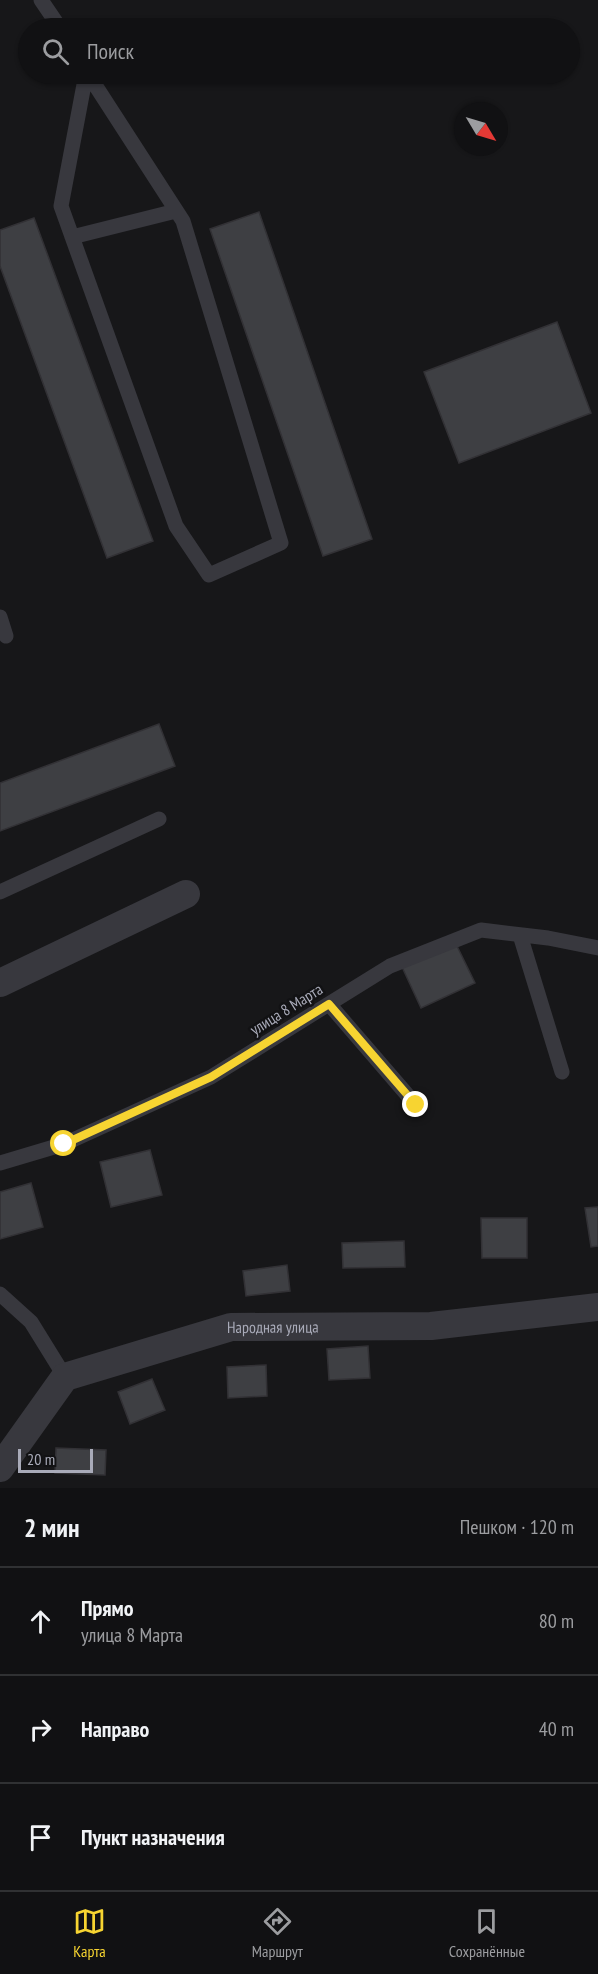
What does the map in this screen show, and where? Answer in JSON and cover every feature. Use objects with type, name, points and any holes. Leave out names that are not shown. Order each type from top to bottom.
[{"type":"street","points":[[0,983],[186,894]]},
{"type":"street","name":"Народная улица","points":[[65,1377],[231,1328],[431,1326],[598,1307]]},
{"type":"street","points":[[0,1468],[65,1377]]},
{"type":"lane","points":[[41,0],[53,18]]},
{"type":"lane","points":[[85,84],[61,206],[176,526],[209,575],[281,543],[183,221],[93,84]]},
{"type":"lane","points":[[72,237],[176,211]]},
{"type":"lane","points":[[0,617],[6,636]]},
{"type":"lane","points":[[0,892],[159,819]]},
{"type":"lane","name":"улица 8 Марта","points":[[0,1163],[64,1144],[211,1077],[390,966],[481,930],[598,948]]},
{"type":"lane","points":[[520,935],[562,1072]]},
{"type":"lane","points":[[329,1004],[416,1105]]},
{"type":"lane","points":[[0,1294],[31,1322],[65,1377]]},
{"type":"building","points":[[259,212],[372,539],[323,556],[210,229]]},
{"type":"building","points":[[34,218],[153,541],[107,558],[0,266],[0,230]]},
{"type":"building","points":[[557,322],[591,413],[459,463],[424,372]]},
{"type":"building","points":[[159,724],[175,766],[0,831],[0,783]]},
{"type":"building","points":[[456,944],[475,983],[421,1008],[402,967]]},
{"type":"building","points":[[150,1150],[162,1195],[111,1207],[100,1162]]},
{"type":"building","points":[[31,1183],[43,1227],[0,1239],[0,1192]]},
{"type":"building","points":[[598,1207],[598,1246],[591,1247],[585,1208]]},
{"type":"building","points":[[481,1218],[527,1218],[527,1258],[482,1258]]},
{"type":"building","points":[[404,1241],[405,1267],[343,1268],[342,1243]]},
{"type":"building","points":[[287,1265],[290,1291],[246,1296],[243,1271]]},
{"type":"building","points":[[368,1346],[370,1378],[329,1380],[327,1349]]},
{"type":"building","points":[[266,1365],[267,1396],[228,1398],[227,1367]]},
{"type":"building","points":[[152,1379],[165,1410],[130,1424],[118,1392]]},
{"type":"building","points":[[56,1448],[106,1450],[105,1475],[55,1473]]},
{"type":"route","points":[[64,1144],[211,1077],[329,1004],[416,1105]]}]
